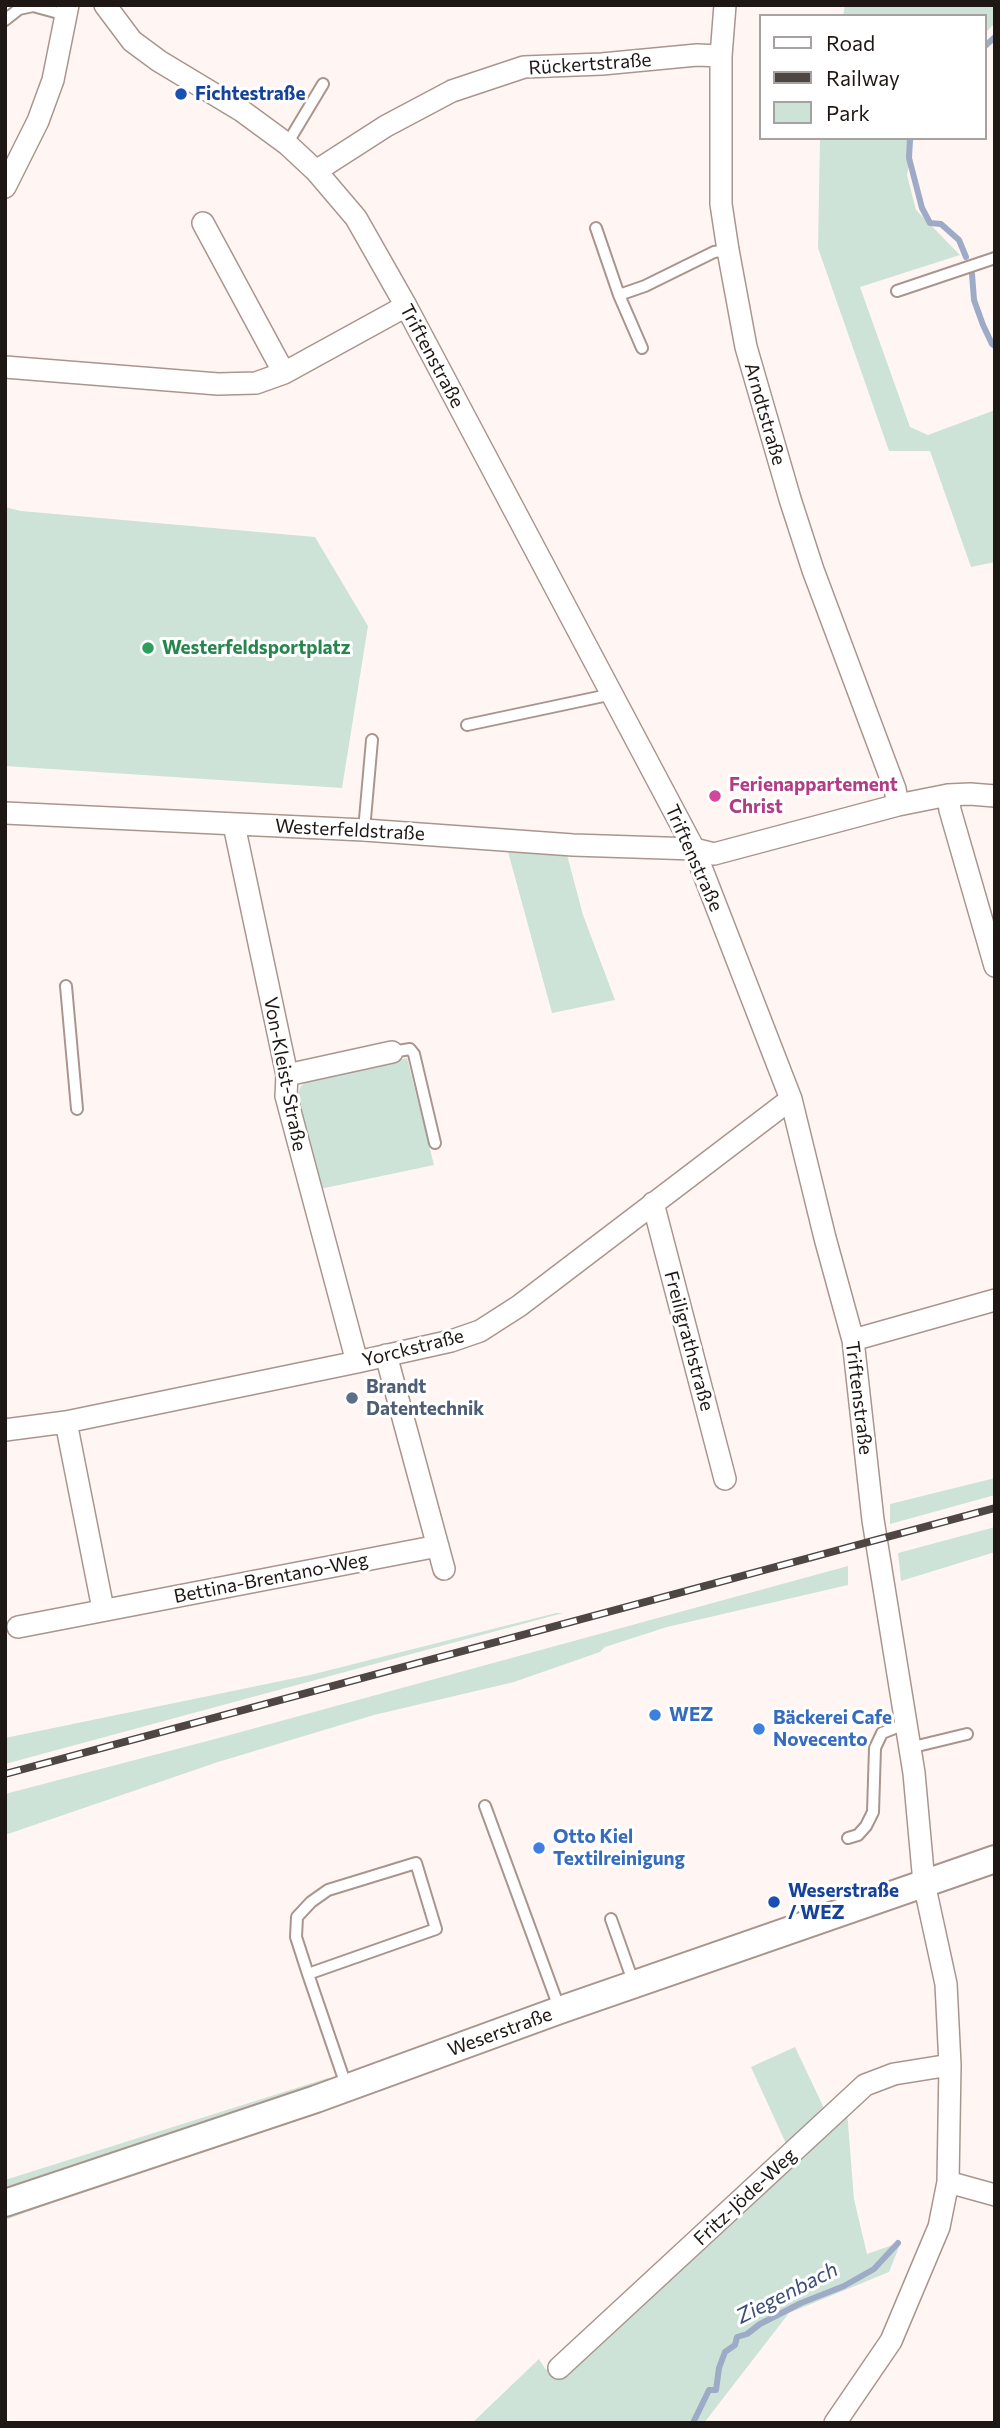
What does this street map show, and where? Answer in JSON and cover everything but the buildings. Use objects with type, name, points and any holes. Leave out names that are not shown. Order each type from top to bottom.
[{"type":"street","name":"Triftenstraße","points":[[104,5],[132,41],[159,61],[242,111],[287,144],[316,171],[356,218],[406,306],[694,849],[791,1099],[853,1340],[873,1520],[914,1773],[924,1883],[946,1984],[950,2065],[948,2182],[939,2227],[891,2341],[835,2423]]},
{"type":"street","name":"Arndtstraße","points":[[724,5],[721,56],[721,204],[746,347],[813,570],[895,789],[898,805]]},
{"type":"street","points":[[5,187],[38,121],[53,79],[67,10]]},
{"type":"street","name":"Rückertstraße","points":[[316,171],[386,126],[453,91],[524,67],[602,64],[697,55],[721,56]]},
{"type":"street","points":[[202,223],[284,373]]},
{"type":"street","points":[[5,367],[218,384],[256,383],[284,373],[406,306]]},
{"type":"street","points":[[948,796],[995,966]]},
{"type":"street","name":"Westerfeldstraße","points":[[5,813],[364,830],[573,845],[694,849],[714,855],[898,805],[948,796],[995,796]]},
{"type":"street","name":"Von-Kleist-Straße","points":[[234,825],[287,1075],[286,1096],[357,1362]]},
{"type":"street","points":[[287,1075],[392,1052]]},
{"type":"street","name":"Yorckstraße","points":[[5,1430],[66,1422],[357,1362],[451,1341],[480,1331],[519,1306],[791,1099]]},
{"type":"street","name":"Freiligrathstraße","points":[[653,1203],[725,1479]]},
{"type":"street","points":[[853,1340],[995,1300]]},
{"type":"street","points":[[386,1355],[444,1569]]},
{"type":"street","points":[[66,1422],[103,1609]]},
{"type":"street","name":"Bettina-Brentano-Weg","points":[[18,1628],[103,1609],[438,1546]]},
{"type":"street","name":"Weserstraße","points":[[5,2203],[347,2088],[560,2010],[995,1859]]},
{"type":"street","name":"Fritz-Jöde-Weg","points":[[559,2368],[865,2085],[894,2074],[950,2065]]},
{"type":"street","points":[[948,2182],[995,2195]]},
{"type":"lane","points":[[5,20],[19,9],[33,6],[67,10]]},
{"type":"lane","points":[[287,144],[323,84]]},
{"type":"lane","points":[[596,228],[619,295],[642,348]]},
{"type":"lane","points":[[619,295],[645,286],[714,252],[727,250]]},
{"type":"lane","points":[[897,291],[995,258]]},
{"type":"lane","points":[[467,725],[613,694]]},
{"type":"lane","points":[[364,830],[372,740]]},
{"type":"lane","points":[[66,986],[77,1109]]},
{"type":"lane","points":[[392,1052],[410,1049],[414,1054],[435,1143]]},
{"type":"lane","points":[[848,1838],[858,1835],[873,1812],[875,1748],[882,1733],[905,1724]]},
{"type":"lane","points":[[909,1748],[967,1734]]},
{"type":"lane","points":[[485,1806],[560,2010]]},
{"type":"lane","points":[[308,1974],[436,1929],[416,1863],[328,1890],[297,1917],[296,1937],[308,1974],[347,2088]]},
{"type":"lane","points":[[611,1919],[634,1984]]},
{"type":"green space","points":[[845,5],[995,5],[995,23],[986,32],[986,14],[843,14]]},
{"type":"green space","points":[[820,140],[914,140],[907,175],[916,210],[960,255],[860,287],[910,427],[928,435],[995,410],[995,562],[971,567],[930,451],[889,451],[818,248]]},
{"type":"green space","name":"Westerfeldsportplatz","points":[[5,507],[21,511],[315,537],[368,626],[342,788],[5,766]]},
{"type":"green space","points":[[565,847],[583,915],[615,1000],[552,1013],[507,848]]},
{"type":"green space","points":[[407,1058],[434,1165],[320,1189],[297,1096],[301,1086],[312,1077]]},
{"type":"green space","points":[[995,1478],[995,1495],[890,1524],[890,1504]]},
{"type":"green space","points":[[995,1527],[995,1552],[901,1581],[898,1553]]},
{"type":"green space","points":[[848,1566],[848,1585],[667,1627],[605,1647],[600,1652],[514,1682],[374,1715],[218,1762],[5,1835],[5,1794]]},
{"type":"green space","points":[[563,1613],[5,1764],[5,1738],[310,1675]]},
{"type":"green space","points":[[795,2047],[832,2125],[847,2111],[854,2199],[867,2254],[901,2242],[889,2272],[789,2313],[704,2423],[472,2423],[539,2359],[546,2370],[788,2148],[751,2067]]},
{"type":"green space","points":[[328,2078],[353,2093],[5,2220],[5,2180]]},
{"type":"waterway","name":"Ziegenbach","points":[[986,45],[995,37]]},
{"type":"waterway","name":"Ziegenbach","points":[[910,140],[909,158],[922,208],[930,223],[941,224],[959,240],[966,257]]},
{"type":"waterway","name":"Ziegenbach","points":[[972,274],[974,300],[983,325],[995,346]]},
{"type":"waterway","name":"Ziegenbach","points":[[693,2423],[709,2390],[716,2390],[719,2368],[725,2352],[735,2345],[737,2337],[874,2269],[898,2243]]},
{"type":"railway","points":[[5,1774],[995,1508]]},
{"type":"place","name":"Fichtestraße","points":[[181,94]]},
{"type":"place","name":"Westerfeldsportplatz","points":[[148,648]]},
{"type":"place","name":"Ferienappartement Christ","points":[[715,796]]},
{"type":"place","name":"Brandt Datentechnik","points":[[352,1398]]},
{"type":"place","name":"WEZ","points":[[655,1715]]},
{"type":"place","name":"Bäckerei Cafe Novecento","points":[[759,1729]]},
{"type":"place","name":"Otto Kiel Textilreinigung","points":[[539,1848]]},
{"type":"place","name":"Weserstraße / WEZ","points":[[774,1902]]}]
